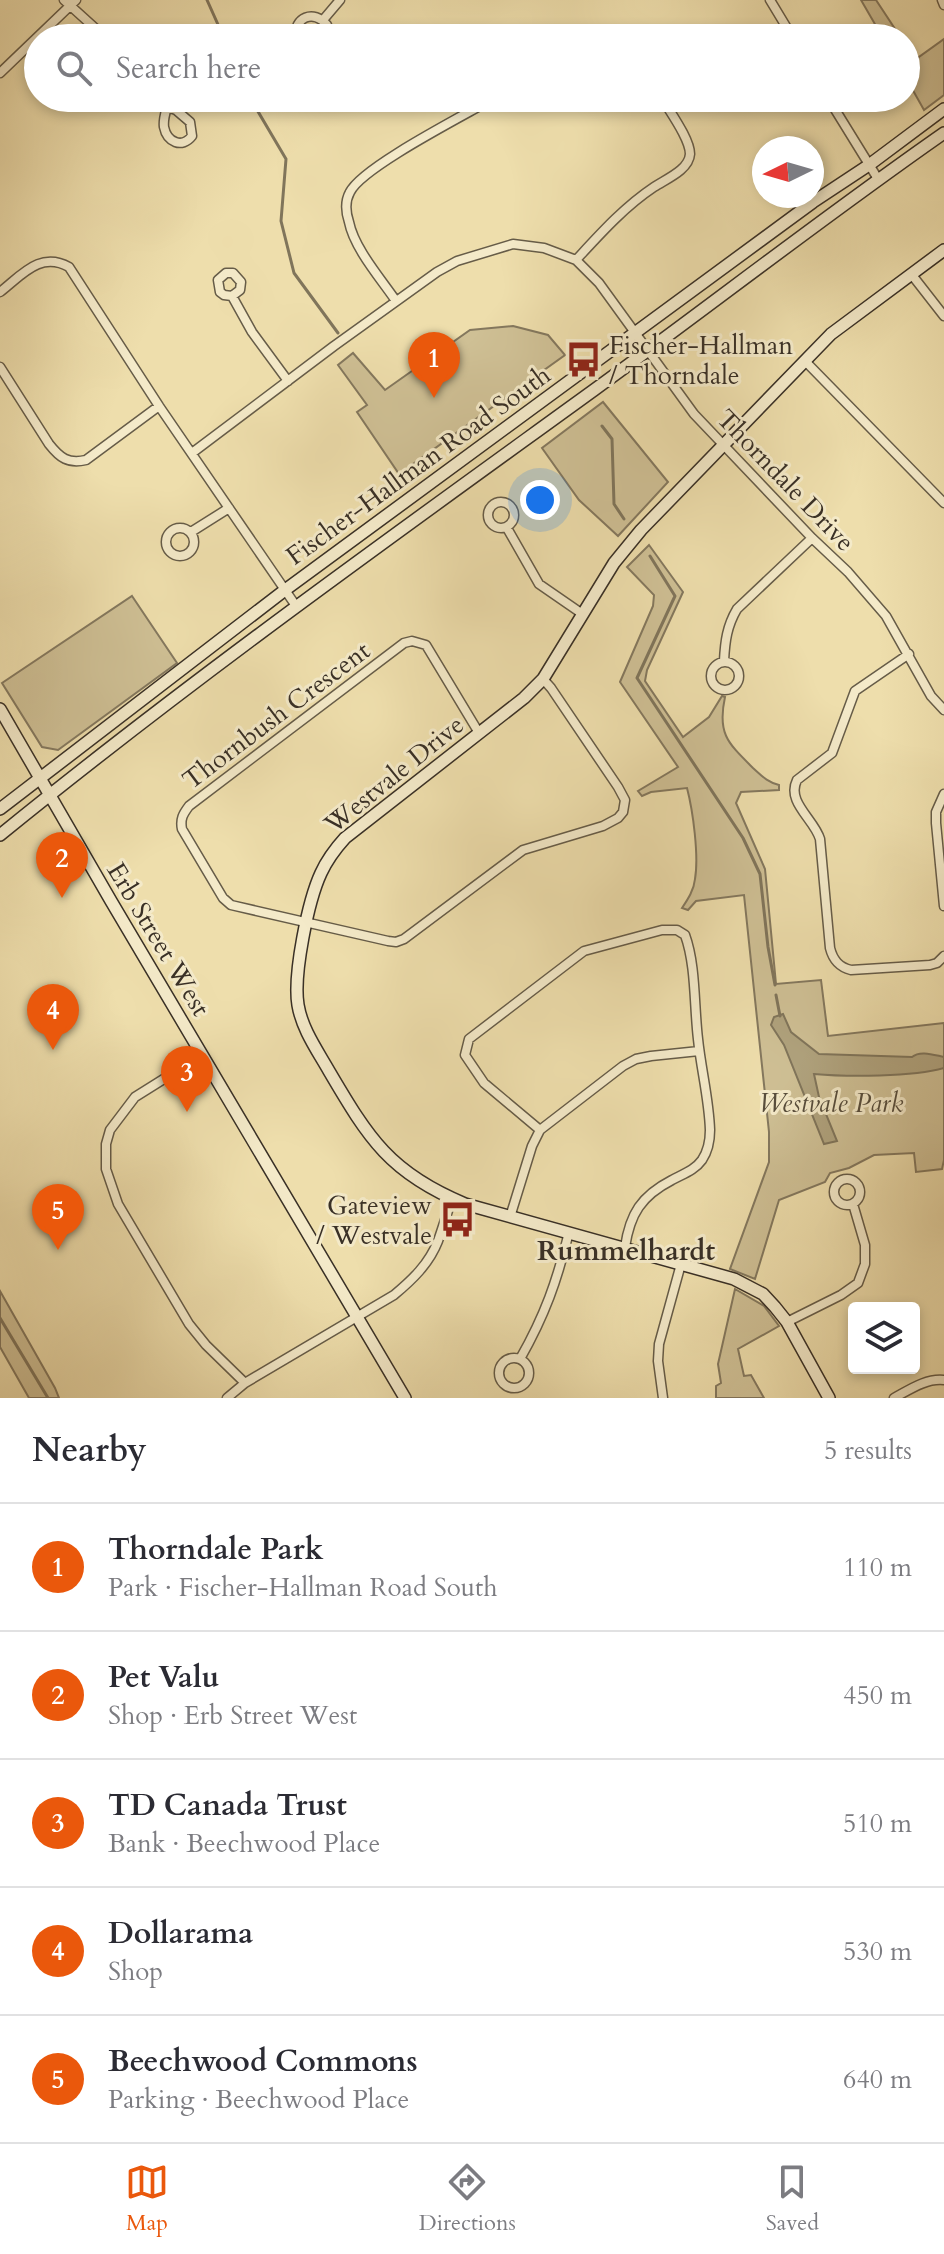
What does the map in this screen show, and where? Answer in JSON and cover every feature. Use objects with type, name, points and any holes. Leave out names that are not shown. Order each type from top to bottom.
[{"type":"main road","name":"Fischer-Hallman Road South","points":[[0,809],[285,590],[944,109]]},
{"type":"main road","name":"Fischer-Hallman Road South","points":[[0,835],[296,606],[944,133]]},
{"type":"main road","name":"Westvale Drive","points":[[829,1398],[787,1322],[763,1294],[734,1279],[452,1199],[398,1166],[374,1143],[357,1118],[307,1032],[298,1007],[297,983],[321,874],[330,855],[345,838],[524,698],[543,679],[581,613],[625,548],[831,334],[944,250]]},
{"type":"main road","name":"Erb Street West","points":[[0,709],[405,1398]]},
{"type":"street","points":[[323,20],[340,0]]},
{"type":"street","points":[[770,0],[785,24]]},
{"type":"street","points":[[48,24],[70,2],[92,24]]},
{"type":"street","points":[[298,24],[302,19],[312,16],[326,24]]},
{"type":"street","points":[[0,73],[24,49]]},
{"type":"street","points":[[164,112],[167,136],[181,144],[192,136],[190,122],[178,112]]},
{"type":"street","points":[[396,301],[360,248],[349,225],[346,206],[350,192],[372,169],[470,112]]},
{"type":"street","points":[[576,260],[623,211],[682,170],[688,162],[688,143],[670,112]]},
{"type":"street","points":[[837,112],[878,179]]},
{"type":"street","name":"Thorndale Drive","points":[[192,453],[396,301],[457,261],[513,244],[544,248],[576,260],[599,283],[694,414],[848,572],[886,616],[931,696],[944,710]]},
{"type":"street","points":[[0,292],[44,261],[59,261],[69,267],[159,406],[296,606]]},
{"type":"street","points":[[912,275],[944,316]]},
{"type":"street","points":[[232,296],[252,332],[288,381]]},
{"type":"street","points":[[805,361],[944,503]]},
{"type":"street","points":[[0,367],[49,444],[58,455],[75,463],[86,460],[159,406]]},
{"type":"street","points":[[191,532],[229,508]]},
{"type":"street","points":[[507,528],[539,584],[581,613]]},
{"type":"street","points":[[724,661],[725,637],[737,609],[812,538]]},
{"type":"street","name":"Thornbush Crescent","points":[[308,922],[244,909],[231,905],[223,898],[182,829],[180,822],[189,806],[404,643],[412,641],[426,645],[479,733]]},
{"type":"street","points":[[909,654],[855,691],[832,753],[797,780],[795,795],[820,839],[830,948],[836,963],[851,970],[930,965],[944,956]]},
{"type":"street","points":[[308,922],[396,942],[523,850],[603,826],[618,818],[625,806],[623,795],[543,679]]},
{"type":"street","points":[[944,794],[936,812],[944,906]]},
{"type":"street","points":[[540,1130],[484,1083],[465,1055],[469,1039],[584,951],[662,930],[677,930],[685,935],[707,1095],[709,1145],[697,1166],[644,1200],[629,1224],[625,1247]]},
{"type":"street","points":[[510,1217],[540,1130],[636,1059],[699,1051]]},
{"type":"street","points":[[202,1055],[139,1094],[127,1106],[110,1130],[106,1144],[106,1169],[118,1204],[189,1324],[245,1383]]},
{"type":"street","points":[[227,1398],[245,1383],[394,1295],[415,1277],[437,1243],[452,1199]]},
{"type":"street","points":[[787,1322],[858,1283],[865,1264],[865,1245],[853,1204]]},
{"type":"street","points":[[520,1359],[551,1298],[569,1232]]},
{"type":"street","points":[[663,1398],[659,1344],[681,1264]]},
{"type":"street","points":[[894,1398],[924,1382],[944,1380]]},
{"type":"green space","points":[[861,0],[876,0],[892,24],[875,24]]},
{"type":"green space","points":[[944,39],[944,95],[924,110],[920,103],[920,56]]},
{"type":"green space","points":[[513,326],[548,335],[565,355],[399,474],[357,412],[367,405],[338,365],[353,353],[385,390],[470,330]]},
{"type":"green space","points":[[603,402],[668,482],[618,536],[579,500],[542,448]]},
{"type":"green space","name":"Westvale Park","points":[[649,545],[683,592],[647,670],[645,681],[683,737],[709,717],[722,696],[725,697],[722,720],[731,744],[762,776],[779,785],[779,790],[741,792],[736,803],[765,869],[776,984],[821,980],[828,1036],[944,1023],[942,1169],[916,1172],[914,1153],[874,1155],[849,1168],[830,1173],[825,1182],[779,1200],[755,1279],[730,1269],[769,1162],[769,1132],[744,895],[696,901],[688,910],[682,908],[693,887],[696,869],[695,834],[687,788],[642,796],[638,791],[678,767],[620,682],[653,606],[654,595],[627,567]]},
{"type":"green space","points":[[132,596],[177,663],[58,750],[42,747],[2,683]]},
{"type":"green space","points":[[735,1289],[764,1306],[779,1326],[738,1349],[744,1376],[751,1375],[764,1398],[716,1398],[716,1386],[721,1383],[718,1364]]},
{"type":"green space","points":[[0,1291],[59,1398],[29,1398],[0,1347]]},
{"type":"shaded area","points":[[783,1014],[791,1032],[819,1054],[912,1057],[927,1054],[944,1057],[944,1068],[880,1076],[814,1074],[819,1097],[837,1141],[824,1144],[784,1045],[771,1025],[774,1017]]},
{"type":"waterway","points":[[207,0],[218,24]]},
{"type":"waterway","points":[[258,112],[286,159],[281,221],[294,273],[338,333]]},
{"type":"waterway","points":[[602,426],[612,439],[614,504],[624,519]]},
{"type":"waterway","points":[[650,556],[675,596],[637,678],[743,838],[760,874],[775,985]]},
{"type":"waterway","points":[[776,995],[780,1016]]},
{"type":"waterway","points":[[0,1318],[48,1398]]},
{"type":"place","name":"Fischer-Hallman / Thorndale","points":[[583,360]]},
{"type":"place","name":"Thorndale Park","points":[[434,398]]},
{"type":"place","name":"Pet Valu","points":[[62,898]]},
{"type":"place","name":"Dollarama","points":[[53,1050]]},
{"type":"place","name":"TD Canada Trust","points":[[187,1112]]},
{"type":"place","name":"Gateview / Westvale","points":[[458,1220]]},
{"type":"place","name":"Beechwood Commons","points":[[58,1250]]},
{"type":"district","name":"Rummelhardt","points":[[626,1250]]}]
